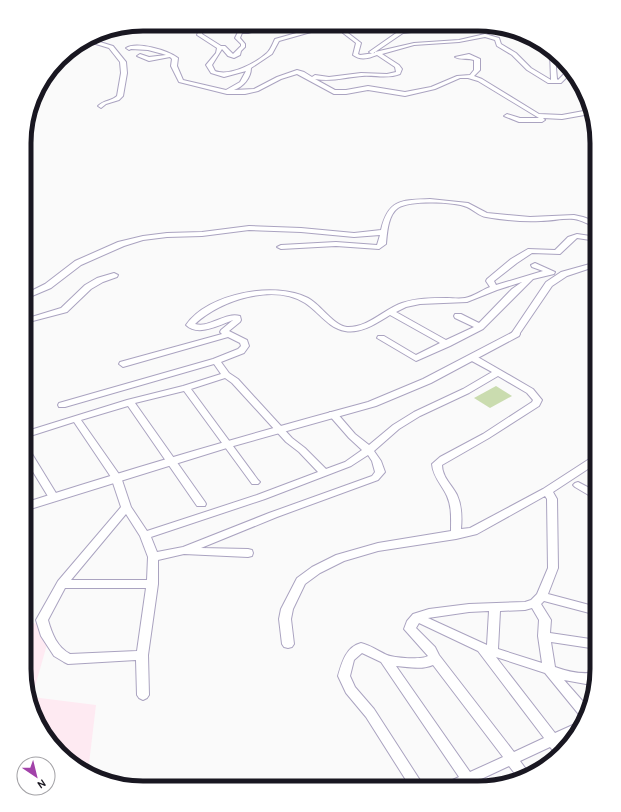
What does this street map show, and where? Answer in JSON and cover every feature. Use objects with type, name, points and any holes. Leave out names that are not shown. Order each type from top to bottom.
[{"type":"street","points":[[200,31],[198,34],[199,36],[224,48],[231,55],[236,55],[243,47],[243,44],[237,38],[240,32],[250,31]]},
{"type":"street","points":[[220,47],[218,53],[210,63],[211,71],[219,75],[226,75],[246,69],[270,53],[277,40],[309,31]]},
{"type":"street","points":[[346,31],[345,33],[359,44],[356,55],[363,57],[414,44],[447,42],[488,35],[497,39],[499,45],[514,54],[529,69],[550,82],[559,82],[566,75]]},
{"type":"street","points":[[370,55],[386,40],[402,32],[411,31]]},
{"type":"street","points":[[95,42],[111,47],[123,62],[124,73],[120,96],[117,99],[104,103],[101,106]]},
{"type":"street","points":[[129,49],[128,48],[131,47],[154,49],[172,56],[175,58],[174,66],[180,81],[222,91],[236,92],[253,91],[279,78],[303,71],[317,77],[330,80],[361,74],[388,76],[398,73],[396,66],[377,53]]},
{"type":"street","points":[[140,56],[149,59],[172,56]]},
{"type":"street","points":[[458,57],[469,56],[477,59],[478,68],[471,77]]},
{"type":"street","points":[[552,59],[554,80],[559,82]]},
{"type":"street","points":[[222,91],[239,87],[248,74],[249,70],[246,69]]},
{"type":"street","points":[[297,72],[322,84],[332,91],[346,92],[368,88],[405,94],[433,88],[459,77],[471,77],[480,80],[489,87],[512,99],[531,114],[542,120],[518,120],[507,116]]},
{"type":"street","points":[[524,109],[535,115],[547,117],[586,113]]},
{"type":"street","points":[[281,247],[336,244],[378,247],[382,244],[388,218],[395,207],[415,201],[468,205],[486,215],[539,219],[572,216],[581,217],[590,222]]},
{"type":"street","points":[[31,294],[48,286],[71,268],[83,261],[122,244],[143,238],[168,235],[202,234],[249,228],[300,230],[354,235],[385,232]]},
{"type":"street","points":[[494,288],[490,281],[523,255],[534,251],[557,252],[570,238],[578,235],[590,238]]},
{"type":"street","points":[[535,266],[559,276]]},
{"type":"street","points":[[31,505],[116,477],[226,444],[372,404],[398,395],[473,358],[515,334],[549,284],[559,276],[590,266]]},
{"type":"street","points":[[62,405],[216,361],[241,351],[245,346],[244,342],[224,334],[224,331],[237,320],[237,318],[232,317],[199,329],[193,328],[191,323],[204,311],[235,298],[252,294],[279,293],[300,298],[314,305],[326,317],[343,329],[358,329],[404,304],[421,301],[465,300],[494,288],[550,272]]},
{"type":"street","points":[[31,319],[64,310],[88,287],[100,280],[114,275]]},
{"type":"street","points":[[381,338],[414,358],[447,344],[480,327],[515,291],[534,276]]},
{"type":"street","points":[[389,311],[447,344]]},
{"type":"street","points":[[458,316],[480,327]]},
{"type":"street","points":[[123,364],[227,335]]},
{"type":"street","points":[[456,535],[457,511],[452,495],[437,470],[437,464],[443,459],[486,436],[536,404],[538,400],[530,391],[473,358]]},
{"type":"street","points":[[216,361],[226,375],[235,381],[255,401],[280,430],[323,472]]},
{"type":"street","points":[[145,536],[261,497],[323,472],[348,464],[369,450],[396,427],[417,414],[466,391],[498,372]]},
{"type":"street","points":[[31,433],[130,402],[186,388],[226,375]]},
{"type":"street","points":[[186,388],[255,482]]},
{"type":"street","points":[[130,402],[201,504]]},
{"type":"street","points":[[153,557],[185,550],[273,515],[375,478],[380,472],[379,467],[369,450],[352,436],[334,414]]},
{"type":"street","points":[[76,419],[116,477],[126,507],[145,536],[153,557],[152,584],[142,655],[142,695]]},
{"type":"street","points":[[31,460],[54,498]]},
{"type":"street","points":[[288,644],[285,619],[286,609],[301,581],[316,570],[340,558],[378,547],[473,531],[547,491],[590,463]]},
{"type":"street","points":[[578,485],[590,493]]},
{"type":"street","points":[[547,491],[552,500],[553,568],[538,600],[545,620],[544,636],[549,670],[582,710]]},
{"type":"street","points":[[126,507],[62,584],[42,620],[47,636],[58,653],[68,659],[142,655]]},
{"type":"street","points":[[185,550],[248,553]]},
{"type":"street","points":[[62,584],[152,584]]},
{"type":"street","points":[[521,772],[434,657],[431,650],[410,629],[411,624],[417,617],[437,612],[525,606],[538,600],[590,609]]},
{"type":"street","points":[[495,607],[487,650],[557,745]]},
{"type":"street","points":[[417,617],[487,650],[570,677],[590,678]]},
{"type":"street","points":[[544,636],[590,644]]},
{"type":"street","points":[[414,781],[370,713],[350,690],[344,676],[348,658],[358,648],[364,648],[385,659],[416,663],[428,662],[434,657]]},
{"type":"street","points":[[385,659],[469,781]]},
{"type":"street","points":[[476,781],[512,760],[557,745],[565,739]]},
{"type":"shaded area","points":[[31,622],[52,627],[33,692],[31,677]]},
{"type":"shaded area","points":[[35,697],[96,705],[89,767],[75,758],[59,743],[43,719]]},
{"type":"green space","points":[[496,386],[512,396],[490,408],[474,398]]}]
